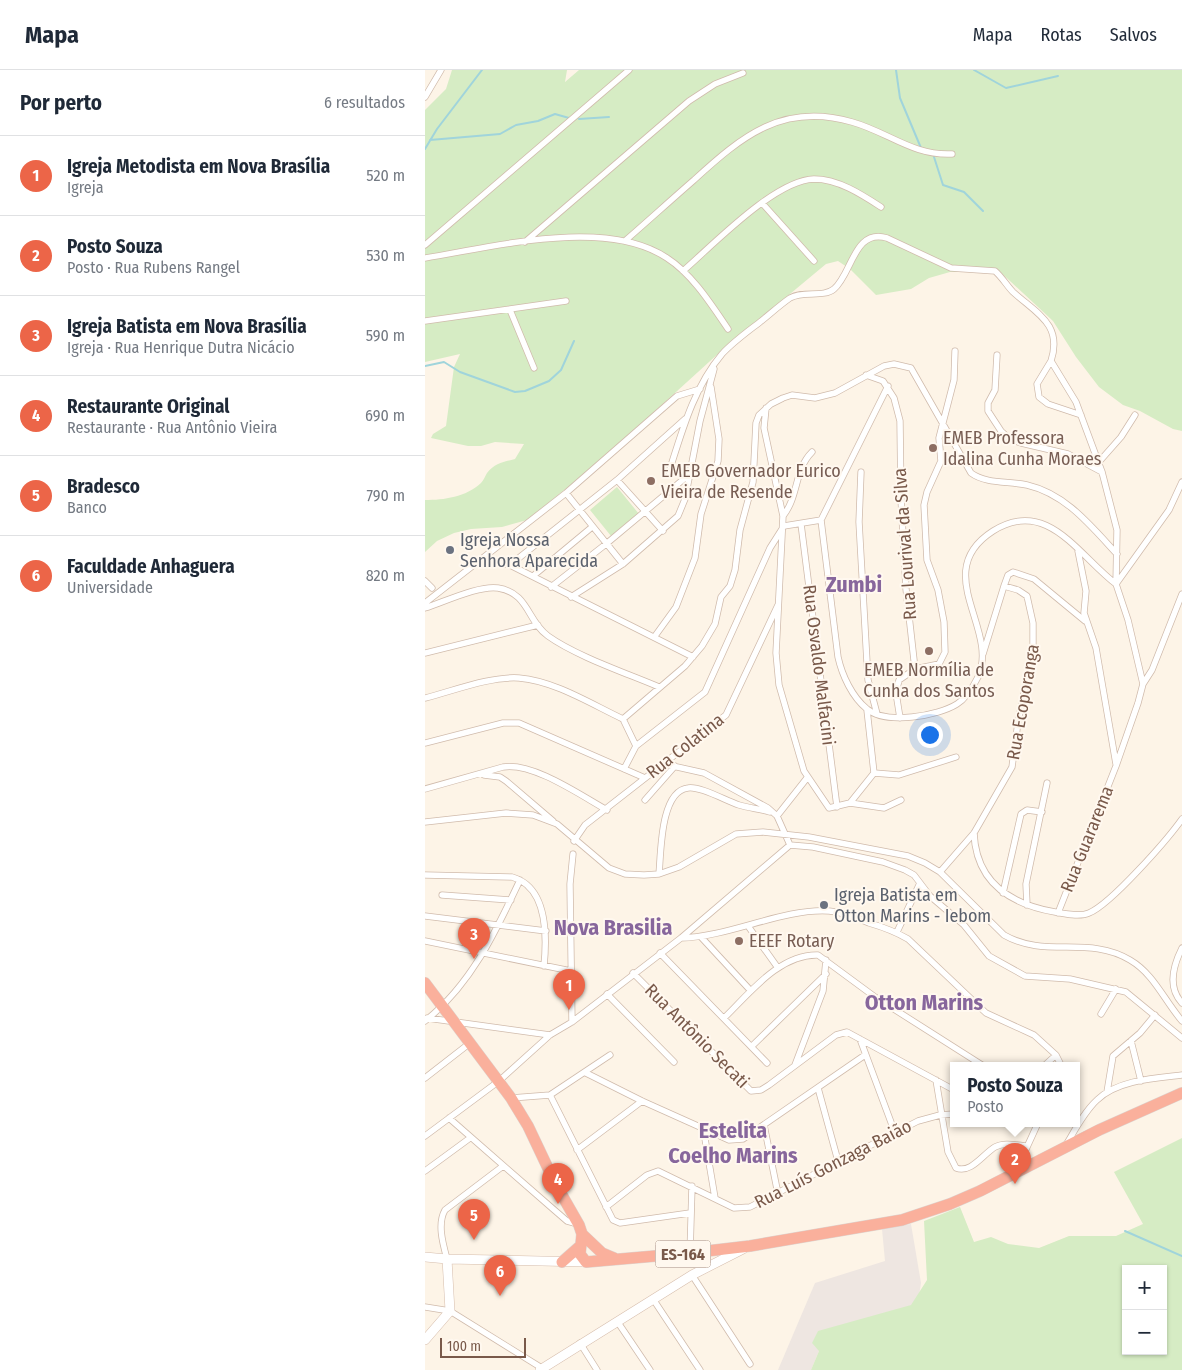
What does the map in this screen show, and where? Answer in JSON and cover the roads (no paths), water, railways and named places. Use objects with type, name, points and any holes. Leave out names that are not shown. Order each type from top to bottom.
[{"type":"highway","points":[[425,983],[511,1098],[581,1229],[602,1253],[616,1258]]},
{"type":"highway","name":"ES-164","points":[[587,1262],[616,1258],[690,1254],[796,1240],[902,1220],[950,1204],[1099,1130],[1182,1093]]},
{"type":"highway","points":[[581,1229],[580,1254],[587,1262],[591,1260],[593,1253],[591,1242]]},
{"type":"highway","points":[[562,1262],[579,1247]]},
{"type":"street","points":[[425,97],[441,70]]},
{"type":"street","points":[[425,245],[629,70]]},
{"type":"street","points":[[525,242],[689,101],[715,84],[743,72]]},
{"type":"street","points":[[626,240],[731,146],[754,131],[774,123],[795,118],[841,119],[859,124],[923,152],[952,154]]},
{"type":"street","points":[[683,271],[762,203],[780,189],[797,182],[813,179],[829,181],[849,188],[881,207]]},
{"type":"street","points":[[762,203],[814,261]]},
{"type":"street","points":[[425,258],[525,242],[587,237],[626,240],[655,251],[683,271],[728,329]]},
{"type":"street","points":[[669,472],[686,419],[700,389],[728,348],[788,300],[805,293],[829,292],[838,284],[855,254],[868,239],[875,237],[887,238],[951,268],[995,271],[1011,290],[1038,311],[1055,340],[1051,361],[1037,384],[1039,397],[1048,404],[1081,415]]},
{"type":"street","points":[[425,321],[566,301]]},
{"type":"street","points":[[510,310],[535,368]]},
{"type":"street","points":[[900,718],[895,686],[906,673],[939,664],[945,652],[941,604],[927,560],[924,505],[927,492],[941,461],[939,438],[953,380],[955,351]]},
{"type":"street","points":[[997,354],[995,390],[988,403],[988,411],[1001,431],[1010,439],[1021,443],[1069,454],[1102,472]]},
{"type":"street","points":[[1051,361],[1081,415],[1102,472],[1115,519],[1116,584],[1128,620],[1143,684]]},
{"type":"street","points":[[571,597],[623,564],[673,522],[682,509],[691,473],[700,421],[716,363]]},
{"type":"street","points":[[623,719],[679,672],[711,631],[721,597],[733,579],[740,530],[753,482],[756,423],[759,415],[766,408],[783,398],[793,396],[826,396],[884,366],[894,364],[911,368],[917,375],[943,427],[971,473],[986,480],[1026,485],[1058,497],[1117,554]]},
{"type":"street","points":[[850,803],[874,773],[867,710],[849,686],[841,668],[821,520],[888,386],[883,381],[866,375]]},
{"type":"street","points":[[655,636],[676,607],[686,583],[698,548],[701,514],[718,461],[719,439],[710,385]]},
{"type":"street","name":"Rua Lourival da Silva","points":[[888,386],[898,408],[900,421],[901,499],[906,589],[915,669]]},
{"type":"street","points":[[425,603],[475,562],[566,493],[677,396],[700,389]]},
{"type":"street","points":[[766,408],[764,428],[784,526],[776,666],[779,684],[807,778],[829,808],[850,803],[884,808],[901,800]]},
{"type":"street","points":[[1098,463],[1121,437],[1135,415]]},
{"type":"street","points":[[510,565],[617,480],[686,419]]},
{"type":"street","points":[[783,516],[791,506],[803,462],[812,452]]},
{"type":"street","points":[[861,472],[859,522],[868,680],[877,714]]},
{"type":"street","points":[[551,586],[606,544],[691,473]]},
{"type":"street","points":[[617,480],[663,531]]},
{"type":"street","points":[[1116,584],[1169,510],[1182,482]]},
{"type":"street","points":[[566,493],[623,564]]},
{"type":"street","points":[[784,526],[821,520]]},
{"type":"street","points":[[983,656],[969,602],[965,575],[972,553],[981,541],[1003,526],[1029,520],[1047,524],[1116,584]]},
{"type":"street","name":"Rua Osvaldo Malfacini","points":[[801,524],[837,807]]},
{"type":"street","points":[[624,769],[636,746],[705,692],[770,548],[784,526]]},
{"type":"street","points":[[533,576],[592,527]]},
{"type":"street","points":[[1077,549],[1086,591],[1085,621],[1096,648],[1116,766]]},
{"type":"street","points":[[475,562],[493,562],[510,565],[693,656]]},
{"type":"street","points":[[867,710],[877,714],[900,718],[921,716],[958,704],[969,692],[979,676],[1004,586],[1010,573],[1027,575],[1085,621]]},
{"type":"street","points":[[425,581],[432,588]]},
{"type":"street","name":"Rua Ecoporanga","points":[[941,872],[973,832],[1012,767],[1018,722],[1033,649],[1033,623],[1027,596],[1018,590],[1004,586]]},
{"type":"street","points":[[425,608],[487,588],[496,588],[514,593],[525,604],[538,626],[547,635],[571,649],[659,687]]},
{"type":"street","name":"Rua Guararema","points":[[1058,913],[1116,766],[1143,684],[1152,670],[1182,594]]},
{"type":"street","name":"Rua Colatina","points":[[574,841],[585,825],[607,810],[726,715],[780,602]]},
{"type":"street","points":[[425,653],[538,626]]},
{"type":"street","points":[[425,698],[499,680],[517,678],[553,686],[623,719],[636,746]]},
{"type":"street","points":[[425,743],[503,723],[519,723],[645,778]]},
{"type":"street","points":[[874,773],[899,774],[956,757]]},
{"type":"street","points":[[664,764],[704,773],[776,814],[787,834],[789,845]]},
{"type":"street","points":[[645,800],[675,766]]},
{"type":"street","points":[[425,789],[503,767],[524,767],[607,810]]},
{"type":"street","points":[[477,775],[500,777],[557,824],[574,841],[609,868],[625,874],[659,874],[686,864],[736,834],[746,832],[787,834],[908,856],[941,872],[1004,935],[1014,941],[1036,947],[1093,948],[1113,952],[1130,960],[1156,983],[1182,1020]]},
{"type":"street","points":[[776,814],[807,778]]},
{"type":"street","points":[[1027,905],[1025,884],[1047,783]]},
{"type":"street","points":[[659,874],[665,815],[673,797],[680,791],[687,788],[696,788],[740,805],[776,814]]},
{"type":"street","points":[[1003,893],[1021,814],[1027,810],[1042,812]]},
{"type":"street","points":[[425,822],[506,813],[533,815],[557,824]]},
{"type":"street","points":[[973,832],[975,851],[979,861],[1003,893],[1027,905],[1058,913],[1084,915],[1100,906],[1158,849],[1182,819]]},
{"type":"street","points":[[425,1136],[499,1081],[550,1035],[572,1022],[633,973],[681,938],[789,845],[813,847],[883,862],[914,875],[939,905],[964,925],[989,956],[1014,970],[1034,978],[1070,979],[1126,992],[1182,1038]]},
{"type":"street","points":[[572,1022],[570,884],[573,854]]},
{"type":"street","points":[[425,876],[512,877],[521,880],[535,890],[546,931],[544,966]]},
{"type":"street","points":[[426,1019],[443,1007],[484,953],[521,880]]},
{"type":"street","points":[[897,932],[920,883]]},
{"type":"street","points":[[442,895],[511,900]]},
{"type":"street","points":[[681,938],[701,937],[809,912],[831,911],[897,932],[908,939],[949,976],[986,1014],[1034,1035],[1056,1055],[1060,1062]]},
{"type":"street","points":[[425,916],[546,931]]},
{"type":"street","points":[[748,926],[777,968]]},
{"type":"street","points":[[701,937],[751,992]]},
{"type":"street","points":[[425,941],[571,971]]},
{"type":"street","points":[[1182,948],[1174,969],[1173,985],[1177,997],[1182,1002]]},
{"type":"street","points":[[660,953],[767,1063]]},
{"type":"street","points":[[724,1018],[777,968],[812,955],[818,955],[875,997],[977,1062]]},
{"type":"street","points":[[794,1066],[813,1019],[826,974],[826,960]]},
{"type":"street","name":"Rua Antônio Secati","points":[[633,973],[751,1091],[761,1090],[794,1066]]},
{"type":"street","points":[[752,1046],[826,974]]},
{"type":"street","points":[[1101,1014],[1116,989]]},
{"type":"street","name":"Rua Antônio Secati","points":[[607,994],[673,1062]]},
{"type":"street","points":[[1107,1092],[1113,1056],[1131,1041],[1155,1015]]},
{"type":"street","points":[[426,1019],[550,1035]]},
{"type":"street","points":[[794,1066],[843,1032],[852,1034],[950,1088]]},
{"type":"street","points":[[860,1039],[895,1133]]},
{"type":"street","points":[[1131,1041],[1141,1081]]},
{"type":"street","points":[[425,1078],[470,1042]]},
{"type":"street","points":[[511,1098],[550,1095],[586,1073],[610,1055]]},
{"type":"street","points":[[586,1073],[642,1102],[729,1140],[737,1140],[743,1139],[865,1055]]},
{"type":"street","points":[[1048,1062],[1056,1055]]},
{"type":"street","points":[[1080,1121],[1087,1110],[1107,1092],[1141,1081],[1182,1075]]},
{"type":"street","points":[[935,1080],[940,1115],[950,1158],[952,1164],[959,1170],[968,1168],[996,1147],[1004,1144],[1026,1146]]},
{"type":"street","points":[[818,1088],[838,1161]]},
{"type":"street","points":[[550,1095],[613,1220],[620,1223],[690,1213]]},
{"type":"street","points":[[577,1150],[642,1102]]},
{"type":"street","name":"Rua Luís Gonzaga Baião","points":[[605,1207],[647,1175],[657,1171],[734,1208],[744,1208],[778,1194],[838,1161],[918,1121],[950,1114]]},
{"type":"street","points":[[449,1118],[567,1221],[581,1229]]},
{"type":"street","points":[[764,1125],[778,1194]]},
{"type":"street","points":[[1015,1173],[1036,1127]]},
{"type":"street","points":[[1063,1149],[1077,1127]]},
{"type":"street","points":[[703,1128],[715,1198]]},
{"type":"street","points":[[425,1171],[470,1138]]},
{"type":"street","points":[[425,1340],[450,1311],[447,1260],[443,1243],[441,1216],[445,1210],[503,1166]]},
{"type":"street","points":[[690,1254],[691,1186]]},
{"type":"street","points":[[425,1307],[450,1311],[543,1369],[580,1343],[692,1275],[750,1246]]},
{"type":"street","name":"ES-164","points":[[425,1257],[447,1260],[587,1262]]},
{"type":"street","points":[[692,1275],[750,1364]]},
{"type":"street","points":[[653,1299],[700,1370]]},
{"type":"street","points":[[617,1321],[650,1370]]},
{"type":"street","points":[[580,1343],[597,1370]]},
{"type":"waterway","points":[[425,149],[437,129],[482,70]]},
{"type":"waterway","points":[[896,70],[900,98],[921,148]]},
{"type":"waterway","points":[[974,70],[1006,88],[1058,76]]},
{"type":"waterway","points":[[430,140],[500,134],[516,125],[538,121],[555,114],[569,118]]},
{"type":"waterway","points":[[579,119],[609,117]]},
{"type":"waterway","points":[[934,157],[943,185],[964,192],[983,211]]},
{"type":"waterway","points":[[425,366],[444,362],[460,372],[515,392],[525,391],[549,381],[561,370],[574,341]]},
{"type":"waterway","points":[[1125,1231],[1182,1256]]},
{"type":"place","name":"EMEB Professora Idalina Cunha Moraes","points":[[933,448]]},
{"type":"place","name":"EMEB Governador Eurico Vieira de Resende","points":[[651,481]]},
{"type":"place","name":"Igreja Nossa Senhora Aparecida","points":[[450,550]]},
{"type":"place","name":"EMEB Normília de Cunha dos Santos","points":[[929,651]]},
{"type":"place","name":"Igreja Batista em Otton Marins - Iebom","points":[[824,905]]},
{"type":"place","name":"EEEF Rotary","points":[[739,941]]},
{"type":"place","name":"Igreja Batista em Nova Brasília","points":[[474,959]]},
{"type":"place","name":"Igreja Metodista em Nova Brasília","points":[[569,1010]]},
{"type":"place","name":"Posto Souza","points":[[1015,1184]]},
{"type":"place","name":"Restaurante Original","points":[[558,1204]]},
{"type":"place","name":"Bradesco","points":[[474,1240]]},
{"type":"place","name":"Faculdade Anhaguera","points":[[500,1296]]},
{"type":"district","name":"Zumbi","points":[[854,584]]},
{"type":"district","name":"Nova Brasilia","points":[[613,927]]},
{"type":"district","name":"Otton Marins","points":[[924,1002]]},
{"type":"district","name":"Estelita Coelho Marins","points":[[733,1142]]}]
